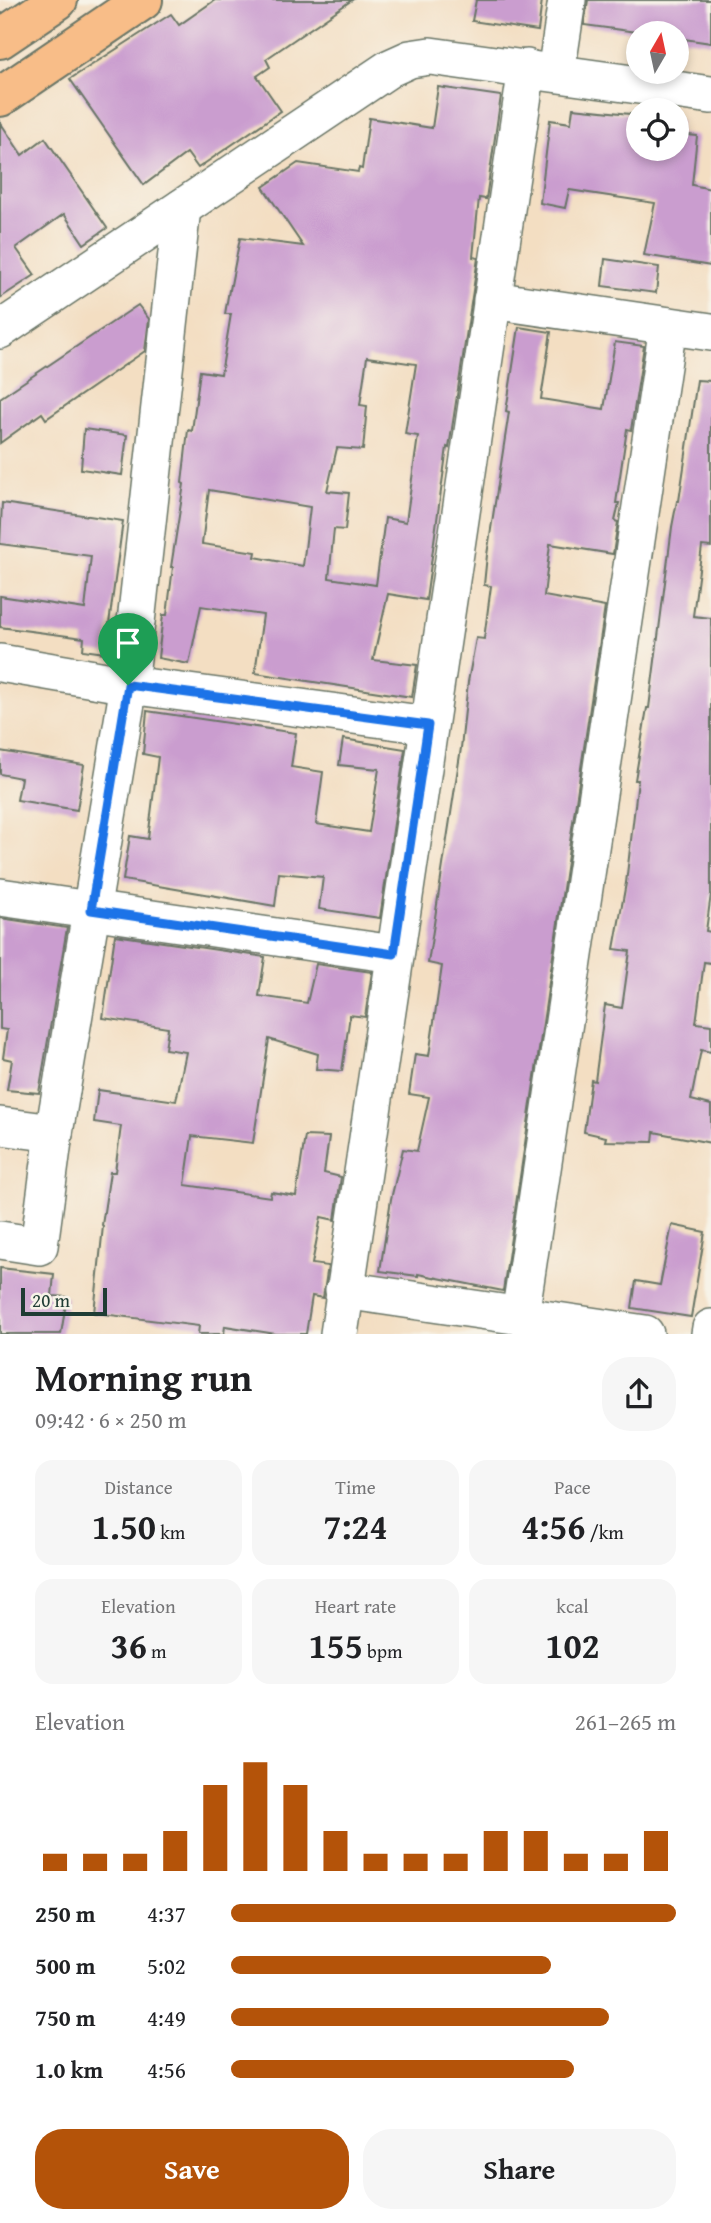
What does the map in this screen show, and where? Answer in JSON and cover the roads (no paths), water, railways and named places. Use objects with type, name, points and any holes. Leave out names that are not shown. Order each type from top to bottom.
[{"type":"main road","points":[[2,33],[58,0]]},
{"type":"main road","points":[[0,97],[143,0]]},
{"type":"street","points":[[339,1334],[492,300],[542,70],[567,0]]},
{"type":"street","points":[[0,330],[390,68],[410,59],[430,55],[711,95]]},
{"type":"street","points":[[0,1240],[39,1246],[54,1133],[128,685],[182,208]]},
{"type":"street","points":[[492,300],[711,332]]},
{"type":"street","points":[[520,1316],[668,326]]},
{"type":"street","points":[[0,663],[128,685],[428,725]]},
{"type":"street","points":[[0,897],[394,954]]},
{"type":"street","points":[[0,1126],[54,1133]]},
{"type":"street","points":[[344,1290],[645,1334]]},
{"type":"street","points":[[710,1334],[711,1328]]}]
